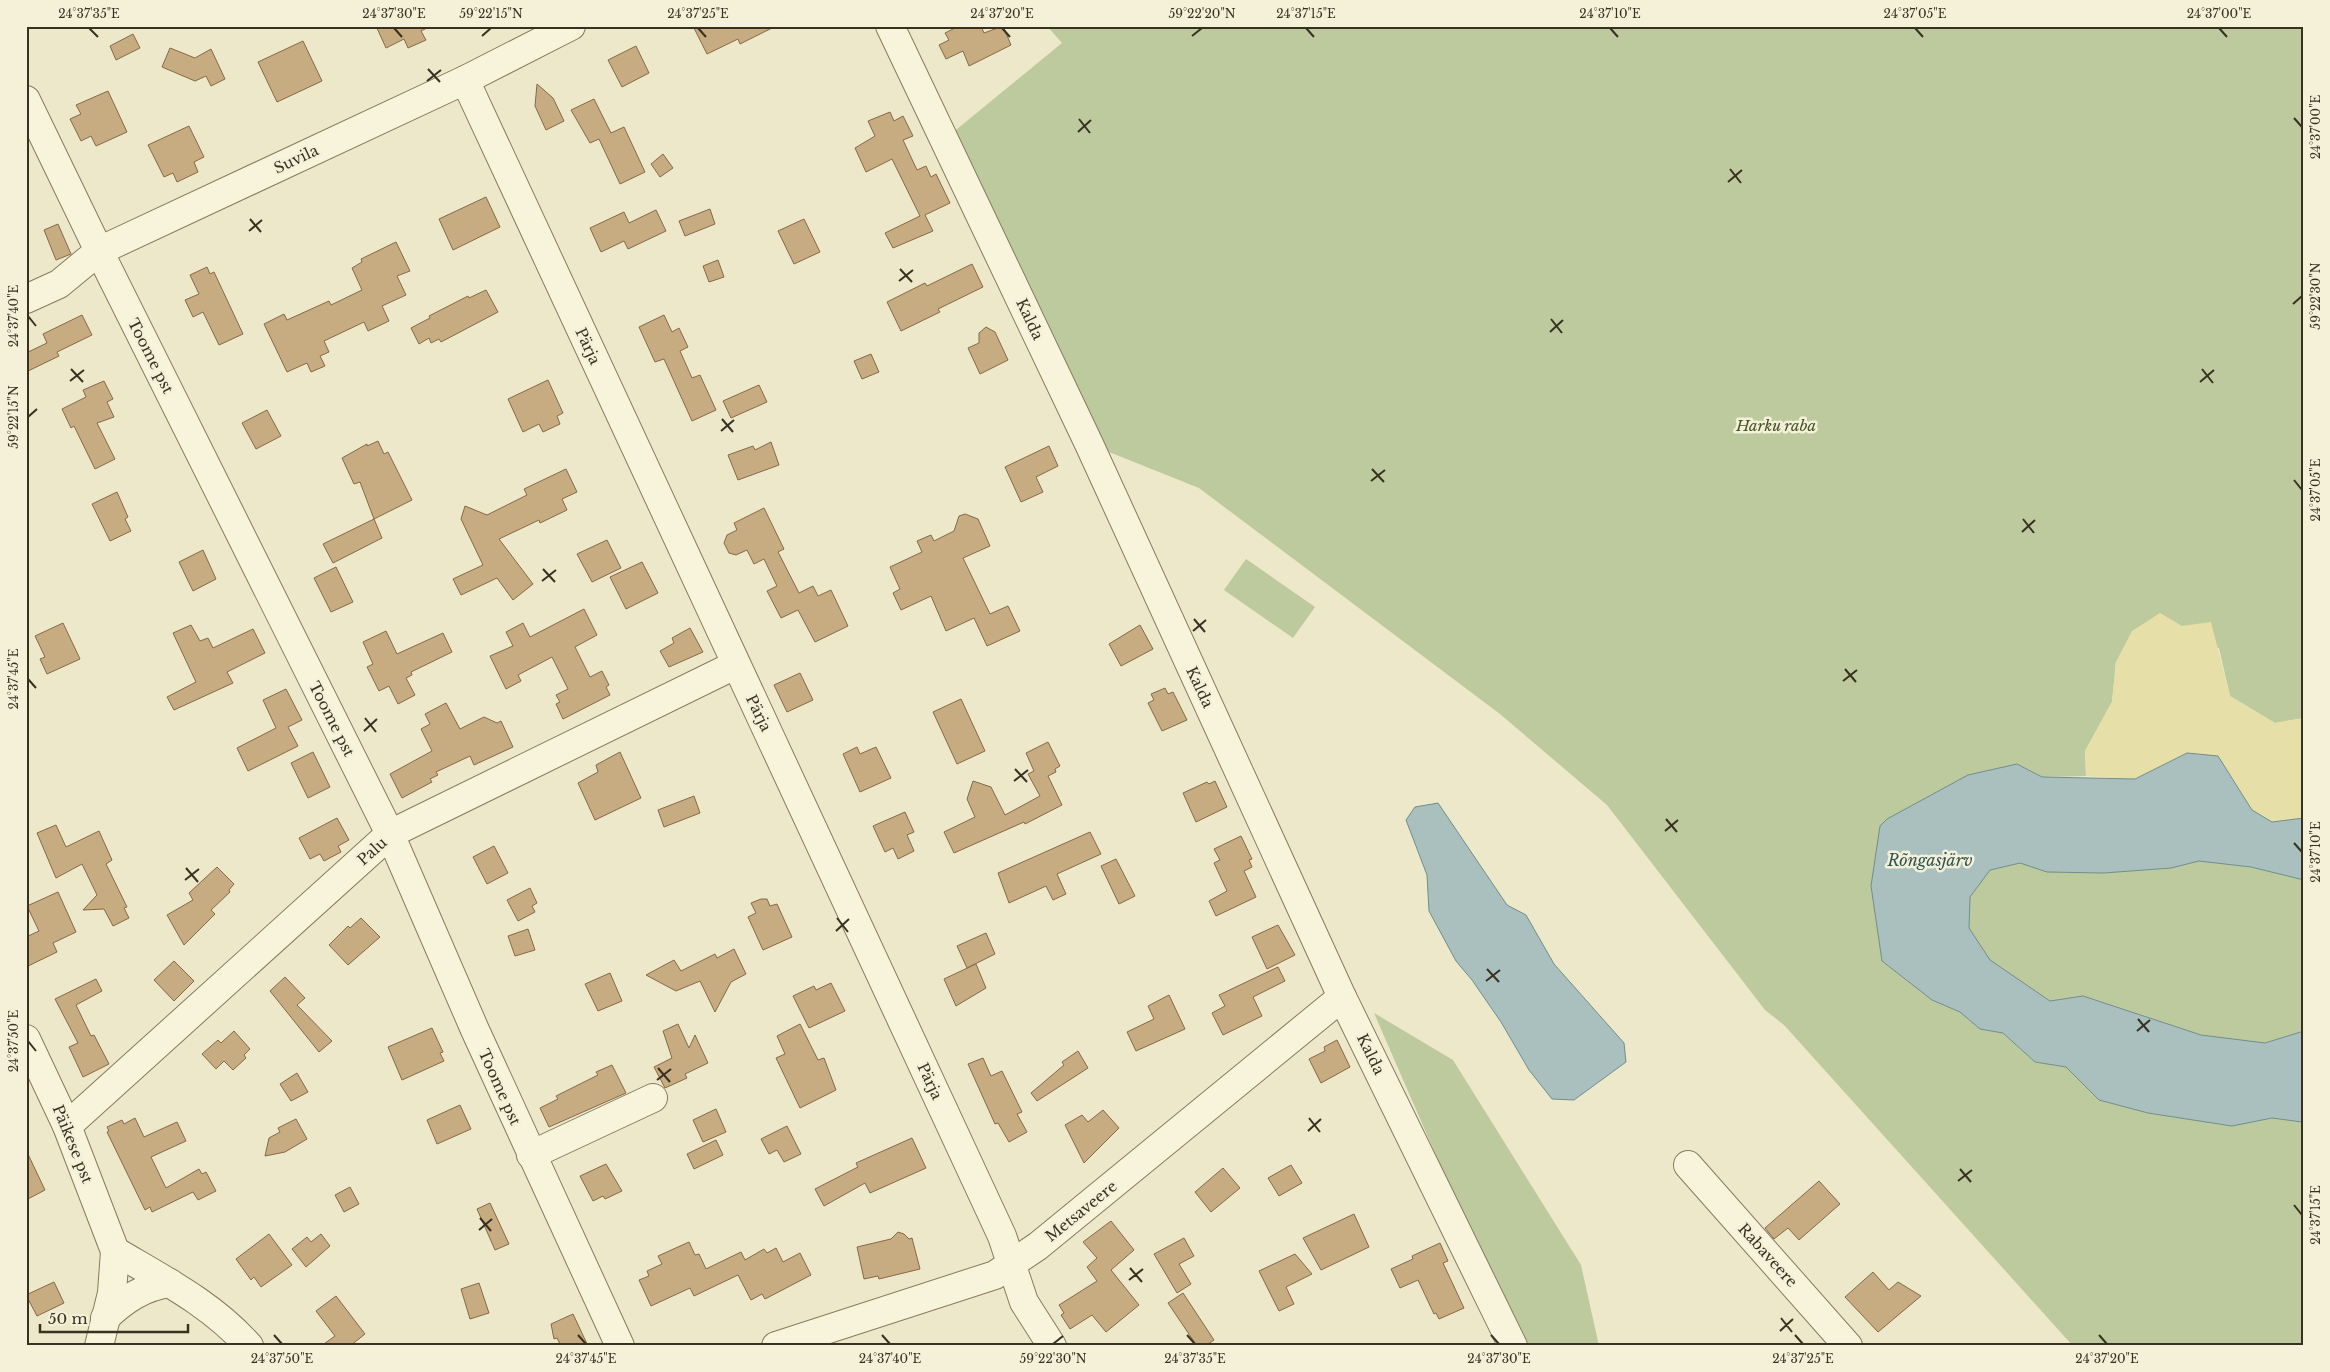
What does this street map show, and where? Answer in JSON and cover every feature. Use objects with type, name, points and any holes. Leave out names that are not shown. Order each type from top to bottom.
[{"type":"street","name":"Suvila","points":[[26,299],[59,284],[99,251],[465,80],[571,26]]},
{"type":"street","name":"Kalda","points":[[890,26],[1090,444],[1342,997],[1513,1346]]},
{"type":"street","name":"Pärja","points":[[465,80],[1002,1236],[1024,1302],[1052,1346]]},
{"type":"street","name":"Toome pst","points":[[26,100],[99,251],[390,834],[474,1030],[620,1346]]},
{"type":"street","name":"Palu","points":[[67,1126],[390,834],[736,665]]},
{"type":"street","name":"Metsaveere","points":[[776,1346],[995,1275],[1011,1266],[1046,1240],[1342,997]]},
{"type":"street","name":"Päikese pst","points":[[26,1039],[67,1126],[115,1251],[112,1293],[100,1346]]},
{"type":"street","points":[[531,1155],[653,1098]]},
{"type":"street","name":"Rabaveere","points":[[1688,1165],[1848,1346]]},
{"type":"street","points":[[115,1251],[187,1293],[234,1329],[249,1346]]},
{"type":"street","points":[[105,1318],[123,1301],[138,1291],[170,1283]]},
{"type":"green space","name":"Harku raba","points":[[1047,26],[2304,26],[2304,718],[2275,723],[2230,696],[2219,648],[2116,661],[2112,702],[2085,751],[2086,776],[2042,777],[2017,764],[1928,798],[1887,819],[1878,927],[1882,961],[1932,1000],[1960,1012],[1980,1029],[2003,1033],[2035,1062],[2066,1067],[2099,1100],[2148,1113],[2232,1126],[2272,1118],[2304,1121],[2304,1346],[2073,1346],[1784,1025],[1765,1010],[1607,805],[1500,714],[1199,488],[1089,444],[951,134],[1062,43]]},
{"type":"green space","points":[[1246,559],[1315,607],[1293,638],[1224,590]]},
{"type":"green space","points":[[2199,861],[2251,867],[2304,880],[2304,1031],[2265,1043],[2201,1035],[2083,996],[2050,1001],[1989,960],[1969,928],[1970,897],[1990,870],[2020,863],[2047,872],[2104,873],[2171,868]]},
{"type":"green space","points":[[1374,1013],[1453,1060],[1581,1265],[1599,1346],[1519,1346]]},
{"type":"sand","points":[[2160,613],[2182,626],[2211,622],[2230,696],[2275,723],[2304,718],[2304,818],[2272,822],[2252,810],[2236,783],[2187,753],[2135,779],[2086,776],[2085,751],[2112,702],[2116,662],[2132,631]]},
{"type":"water","name":"Rõngasjärv","points":[[2187,753],[2218,756],[2252,810],[2272,822],[2304,818],[2304,880],[2251,867],[2199,861],[2171,868],[2104,873],[2047,872],[2020,863],[1990,870],[1970,897],[1969,928],[1990,960],[2050,1001],[2083,996],[2201,1035],[2265,1043],[2304,1031],[2304,1121],[2302,1122],[2272,1118],[2232,1126],[2148,1113],[2099,1100],[2066,1067],[2035,1062],[2003,1033],[1980,1029],[1960,1012],[1932,1000],[1882,961],[1871,886],[1880,826],[1887,819],[1968,775],[2017,764],[2042,777],[2135,779]]},
{"type":"water","points":[[1438,803],[1507,905],[1526,915],[1554,964],[1624,1043],[1626,1062],[1574,1100],[1552,1099],[1529,1070],[1501,1022],[1472,980],[1456,961],[1429,911],[1427,875],[1406,820],[1415,807]]},
{"type":"building","points":[[376,26],[431,26],[421,31],[426,40],[408,48],[404,39],[386,48]]},
{"type":"building","points":[[693,26],[776,26],[740,44],[738,39],[707,54]]},
{"type":"building","points":[[959,26],[981,26],[984,33],[1003,26],[1011,45],[969,66],[963,51],[946,59],[939,45],[949,40],[945,33]]},
{"type":"building","points":[[133,34],[140,48],[116,60],[110,46]]},
{"type":"building","points":[[303,41],[322,81],[277,102],[258,62]]},
{"type":"building","points":[[636,46],[649,73],[622,87],[608,60]]},
{"type":"building","points":[[170,48],[195,58],[211,49],[225,79],[211,86],[206,76],[195,81],[162,67]]},
{"type":"building","points":[[537,84],[553,98],[564,121],[546,130],[535,106]]},
{"type":"building","points":[[108,91],[127,132],[96,146],[91,136],[81,141],[70,119],[81,114],[76,105]]},
{"type":"building","points":[[594,99],[611,133],[624,127],[645,172],[620,184],[599,139],[590,143],[571,110]]},
{"type":"building","points":[[890,112],[894,121],[903,116],[913,136],[903,140],[917,170],[926,166],[931,177],[936,174],[950,203],[925,215],[933,231],[893,248],[885,233],[920,216],[892,159],[866,172],[855,148],[875,136],[868,121]]},
{"type":"building","points":[[189,126],[204,157],[194,162],[198,172],[177,182],[173,173],[164,177],[148,145]]},
{"type":"building","points":[[663,154],[673,168],[660,177],[651,164]]},
{"type":"building","points":[[486,197],[500,227],[453,250],[439,219]]},
{"type":"building","points":[[710,209],[715,224],[685,236],[679,221]]},
{"type":"building","points":[[656,210],[666,231],[628,249],[624,241],[601,252],[590,228],[624,212],[629,223]]},
{"type":"building","points":[[804,219],[820,252],[794,264],[778,231]]},
{"type":"building","points":[[58,224],[71,254],[56,260],[44,230]]},
{"type":"building","points":[[396,242],[410,271],[397,276],[406,295],[382,306],[389,321],[368,331],[364,322],[324,341],[329,352],[320,356],[325,366],[311,372],[307,363],[287,372],[264,324],[284,314],[287,320],[329,301],[331,305],[362,290],[352,268],[362,262],[361,259]]},
{"type":"building","points":[[718,260],[724,277],[709,282],[703,266]]},
{"type":"building","points":[[972,264],[983,287],[938,309],[940,312],[901,331],[887,302],[925,283],[927,286]]},
{"type":"building","points":[[207,267],[210,274],[214,272],[243,334],[219,345],[203,312],[193,317],[185,300],[199,294],[190,275]]},
{"type":"building","points":[[486,290],[498,312],[441,342],[439,339],[431,343],[429,338],[419,344],[411,328],[430,318],[429,316],[468,296],[469,298]]},
{"type":"building","points":[[82,315],[92,335],[57,352],[59,356],[26,372],[26,353],[47,343],[43,334]]},
{"type":"building","points":[[664,315],[672,332],[679,328],[688,347],[680,351],[692,378],[700,375],[716,410],[692,421],[664,359],[655,362],[639,327]]},
{"type":"building","points":[[986,327],[995,332],[1008,360],[980,374],[968,348],[979,343],[979,333]]},
{"type":"building","points":[[871,354],[879,372],[862,379],[854,361]]},
{"type":"building","points":[[548,380],[563,413],[557,416],[560,424],[543,432],[539,424],[523,432],[508,399]]},
{"type":"building","points":[[104,381],[113,399],[107,402],[114,417],[97,423],[115,459],[95,469],[74,426],[71,428],[62,409],[86,397],[83,390]]},
{"type":"building","points":[[759,385],[767,402],[731,418],[723,401]]},
{"type":"building","points":[[267,410],[281,436],[256,449],[242,423]]},
{"type":"building","points":[[378,441],[384,454],[388,452],[412,500],[374,519],[360,482],[354,484],[342,458],[367,444],[367,446]]},
{"type":"building","points":[[771,442],[779,465],[738,480],[728,455],[753,446],[755,450]]},
{"type":"building","points":[[1049,446],[1058,466],[1036,477],[1043,492],[1021,502],[1005,467]]},
{"type":"building","points":[[566,469],[577,492],[562,499],[567,510],[540,523],[539,520],[499,539],[533,584],[513,600],[497,578],[461,595],[453,579],[483,565],[461,519],[465,506],[487,515],[527,495],[524,489]]},
{"type":"building","points":[[117,492],[128,517],[125,519],[131,531],[110,541],[92,504]]},
{"type":"building","points":[[764,508],[784,549],[778,552],[799,593],[813,586],[818,596],[831,590],[848,626],[815,642],[798,610],[781,618],[767,591],[777,586],[764,559],[754,564],[747,550],[736,555],[729,553],[724,543],[727,535],[737,530],[734,523]]},
{"type":"building","points":[[965,514],[978,519],[990,546],[963,558],[990,614],[1008,606],[1020,631],[987,646],[974,618],[946,631],[931,596],[901,610],[893,593],[900,589],[890,567],[922,552],[917,541],[931,535],[934,541],[954,531],[959,516]]},
{"type":"building","points":[[374,519],[382,538],[333,563],[323,544]]},
{"type":"building","points":[[607,540],[621,568],[592,582],[577,554]]},
{"type":"building","points":[[203,550],[216,579],[193,591],[179,562]]},
{"type":"building","points":[[642,562],[658,593],[626,609],[610,577]]},
{"type":"building","points":[[336,567],[353,602],[331,612],[314,578]]},
{"type":"building","points":[[584,609],[597,635],[575,647],[590,677],[602,671],[609,685],[606,687],[610,695],[563,719],[556,704],[560,702],[556,695],[568,689],[552,657],[518,675],[521,681],[506,689],[490,656],[513,646],[506,632],[523,623],[530,637]]},
{"type":"building","points":[[63,623],[80,659],[47,674],[40,659],[45,657],[35,636]]},
{"type":"building","points":[[191,625],[200,641],[208,638],[213,648],[253,629],[265,653],[227,672],[233,683],[174,710],[167,697],[196,682],[173,633]]},
{"type":"building","points":[[1140,625],[1153,649],[1121,666],[1109,644]]},
{"type":"building","points":[[690,628],[703,652],[669,667],[660,651],[674,643],[672,638]]},
{"type":"building","points":[[386,631],[397,654],[443,633],[452,652],[411,672],[412,675],[406,678],[415,695],[398,704],[389,686],[379,691],[367,667],[373,664],[363,642]]},
{"type":"building","points":[[800,673],[813,700],[787,712],[774,685]]},
{"type":"building","points":[[1165,688],[1168,694],[1173,692],[1187,720],[1162,731],[1148,703],[1154,700],[1151,694]]},
{"type":"building","points":[[286,689],[302,720],[288,727],[298,746],[248,771],[237,748],[276,728],[263,700]]},
{"type":"building","points":[[961,699],[985,751],[957,764],[933,712]]},
{"type":"building","points":[[446,703],[460,729],[484,717],[497,723],[501,721],[513,747],[474,765],[470,756],[436,772],[438,775],[430,779],[432,782],[402,798],[390,774],[432,751],[421,729],[430,724],[425,714]]},
{"type":"building","points":[[1048,742],[1060,766],[1055,769],[1056,772],[1048,776],[1062,805],[1025,824],[1024,822],[954,853],[944,832],[975,817],[967,799],[973,781],[991,787],[1005,815],[1040,796],[1028,774],[1034,771],[1026,753]]},
{"type":"building","points":[[857,747],[860,754],[876,747],[891,778],[860,792],[843,754]]},
{"type":"building","points":[[313,752],[330,787],[308,798],[291,763]]},
{"type":"building","points":[[620,752],[641,798],[595,820],[578,783],[598,772],[596,765]]},
{"type":"building","points":[[1215,781],[1227,807],[1196,822],[1183,793],[1207,782],[1209,784]]},
{"type":"building","points":[[694,796],[700,813],[664,827],[658,810]]},
{"type":"building","points":[[905,812],[914,832],[907,835],[914,851],[898,859],[893,848],[885,852],[873,826]]},
{"type":"building","points":[[337,818],[349,840],[338,846],[341,852],[324,861],[320,854],[310,859],[299,838]]},
{"type":"building","points":[[56,825],[66,847],[99,831],[112,860],[106,864],[127,907],[124,908],[129,918],[113,926],[104,909],[83,910],[97,895],[82,864],[56,878],[37,833]]},
{"type":"building","points":[[1090,832],[1101,854],[1057,874],[1066,894],[1053,900],[1046,886],[1009,903],[998,873]]},
{"type":"building","points":[[1241,836],[1252,859],[1249,860],[1252,867],[1244,871],[1256,897],[1216,916],[1209,901],[1227,891],[1214,863],[1220,860],[1214,849]]},
{"type":"building","points":[[494,846],[508,873],[487,884],[473,857]]},
{"type":"building","points":[[1116,859],[1135,896],[1119,904],[1101,866]]},
{"type":"building","points":[[217,867],[234,884],[229,890],[230,892],[211,910],[215,914],[184,945],[167,915],[193,900],[189,893]]},
{"type":"building","points":[[530,888],[537,903],[532,906],[535,912],[518,921],[507,900]]},
{"type":"building","points":[[58,892],[76,932],[53,943],[57,952],[26,967],[26,937],[39,931],[27,906]]},
{"type":"building","points":[[767,899],[770,906],[777,904],[792,937],[763,950],[748,917],[756,913],[751,903]]},
{"type":"building","points":[[361,918],[380,937],[348,965],[329,945],[348,926],[350,928]]},
{"type":"building","points":[[1278,925],[1295,955],[1267,969],[1252,937]]},
{"type":"building","points":[[528,929],[535,950],[515,956],[508,936]]},
{"type":"building","points":[[986,933],[995,954],[967,968],[957,946]]},
{"type":"building","points":[[734,949],[746,974],[731,982],[715,1012],[700,981],[676,991],[646,975],[674,960],[681,971],[715,954],[717,958]]},
{"type":"building","points":[[174,961],[194,981],[174,1001],[154,980]]},
{"type":"building","points":[[976,964],[986,988],[956,1006],[944,979]]},
{"type":"building","points":[[1278,967],[1285,981],[1253,997],[1262,1016],[1223,1035],[1212,1013],[1225,1006],[1219,995]]},
{"type":"building","points":[[610,973],[622,1001],[598,1011],[585,984]]},
{"type":"building","points":[[285,977],[305,998],[297,1005],[332,1041],[319,1052],[270,991]]},
{"type":"building","points":[[96,979],[102,991],[76,1005],[91,1036],[94,1035],[109,1064],[83,1077],[69,1047],[78,1043],[55,999]]},
{"type":"building","points":[[831,983],[845,1011],[809,1028],[793,996],[814,986],[816,990]]},
{"type":"building","points":[[1169,995],[1185,1029],[1136,1051],[1127,1032],[1154,1019],[1148,1006]]},
{"type":"building","points":[[678,1024],[689,1048],[695,1035],[708,1063],[685,1074],[687,1078],[665,1088],[654,1067],[672,1058],[663,1031]]},
{"type":"building","points":[[800,1024],[818,1060],[824,1058],[836,1090],[800,1108],[776,1058],[785,1054],[777,1036]]},
{"type":"building","points":[[432,1028],[443,1052],[440,1053],[444,1061],[402,1080],[388,1047]]},
{"type":"building","points":[[234,1031],[250,1049],[244,1055],[246,1058],[233,1070],[224,1061],[216,1069],[202,1054],[218,1040],[221,1043]]},
{"type":"building","points":[[1337,1040],[1350,1067],[1321,1083],[1309,1059],[1325,1051],[1324,1047]]},
{"type":"building","points":[[1078,1051],[1088,1068],[1037,1101],[1031,1093],[1064,1065],[1062,1062]]},
{"type":"building","points":[[983,1058],[991,1076],[1002,1071],[1022,1112],[1017,1114],[1027,1132],[1009,1142],[998,1123],[995,1124],[968,1064]]},
{"type":"building","points":[[612,1065],[626,1093],[549,1127],[540,1108],[558,1099],[556,1096],[598,1075],[596,1072]]},
{"type":"building","points":[[297,1073],[308,1092],[291,1101],[280,1084]]},
{"type":"building","points":[[460,1105],[471,1129],[437,1144],[427,1120]]},
{"type":"building","points":[[716,1109],[726,1132],[703,1142],[693,1120]]},
{"type":"building","points":[[1103,1110],[1119,1128],[1084,1163],[1065,1125],[1082,1115],[1088,1122]]},
{"type":"building","points":[[135,1118],[144,1137],[177,1122],[186,1141],[151,1157],[166,1188],[199,1169],[202,1174],[206,1172],[216,1191],[198,1200],[193,1192],[152,1212],[150,1207],[145,1210],[107,1132],[109,1131],[107,1127],[122,1120],[124,1124]]},
{"type":"building","points":[[296,1119],[307,1139],[285,1152],[265,1156],[269,1138],[280,1132],[278,1128]]},
{"type":"building","points":[[787,1126],[801,1154],[784,1162],[777,1150],[769,1154],[761,1139]]},
{"type":"building","points":[[912,1138],[926,1168],[870,1193],[865,1183],[824,1206],[815,1189],[858,1167],[856,1163]]},
{"type":"building","points":[[716,1140],[723,1155],[694,1169],[687,1154]]},
{"type":"building","points":[[26,1150],[45,1190],[26,1200]]},
{"type":"building","points":[[606,1164],[622,1191],[605,1199],[603,1196],[593,1201],[580,1176]]},
{"type":"building","points":[[1291,1165],[1302,1183],[1279,1196],[1268,1178]]},
{"type":"building","points":[[1223,1168],[1240,1188],[1211,1212],[1195,1192]]},
{"type":"building","points":[[1819,1181],[1840,1204],[1799,1240],[1788,1228],[1774,1239],[1765,1228]]},
{"type":"building","points":[[350,1187],[359,1204],[344,1212],[335,1195]]},
{"type":"building","points":[[490,1203],[509,1244],[495,1250],[477,1209]]},
{"type":"building","points":[[1354,1214],[1369,1247],[1321,1270],[1303,1238]]},
{"type":"building","points":[[1111,1221],[1134,1250],[1111,1270],[1139,1305],[1106,1332],[1092,1315],[1070,1329],[1061,1315],[1064,1313],[1059,1305],[1097,1281],[1087,1267],[1097,1258],[1083,1242]]},
{"type":"building","points":[[898,1232],[904,1234],[909,1239],[912,1238],[920,1269],[879,1279],[878,1276],[864,1279],[857,1247],[891,1239]]},
{"type":"building","points":[[269,1234],[292,1265],[261,1287],[254,1277],[251,1280],[236,1259]]},
{"type":"building","points":[[321,1234],[330,1246],[306,1267],[292,1249],[307,1237],[311,1242]]},
{"type":"building","points":[[1184,1238],[1194,1256],[1179,1264],[1191,1284],[1177,1293],[1154,1254]]},
{"type":"building","points":[[689,1242],[695,1255],[699,1254],[706,1269],[741,1252],[745,1260],[764,1249],[767,1253],[776,1248],[783,1262],[800,1253],[811,1275],[765,1299],[762,1294],[751,1300],[738,1275],[694,1296],[690,1288],[651,1306],[639,1280],[649,1276],[647,1271],[662,1264],[658,1256]]},
{"type":"building","points":[[1440,1243],[1448,1261],[1443,1263],[1464,1308],[1439,1319],[1436,1313],[1434,1314],[1418,1280],[1400,1288],[1391,1269],[1413,1259],[1412,1256]]},
{"type":"building","points":[[1295,1254],[1312,1274],[1286,1287],[1294,1304],[1279,1311],[1259,1271]]},
{"type":"building","points":[[1873,1272],[1889,1290],[1898,1282],[1921,1296],[1878,1332],[1845,1297]]},
{"type":"building","points":[[54,1282],[64,1303],[37,1316],[26,1295]]},
{"type":"building","points":[[479,1283],[489,1313],[470,1319],[461,1289]]},
{"type":"building","points":[[1183,1293],[1214,1340],[1205,1346],[1197,1346],[1168,1303]]},
{"type":"building","points":[[336,1296],[365,1334],[350,1346],[321,1346],[335,1336],[316,1311]]},
{"type":"building","points":[[573,1314],[588,1346],[561,1346],[557,1338],[554,1339],[551,1324]]}]
